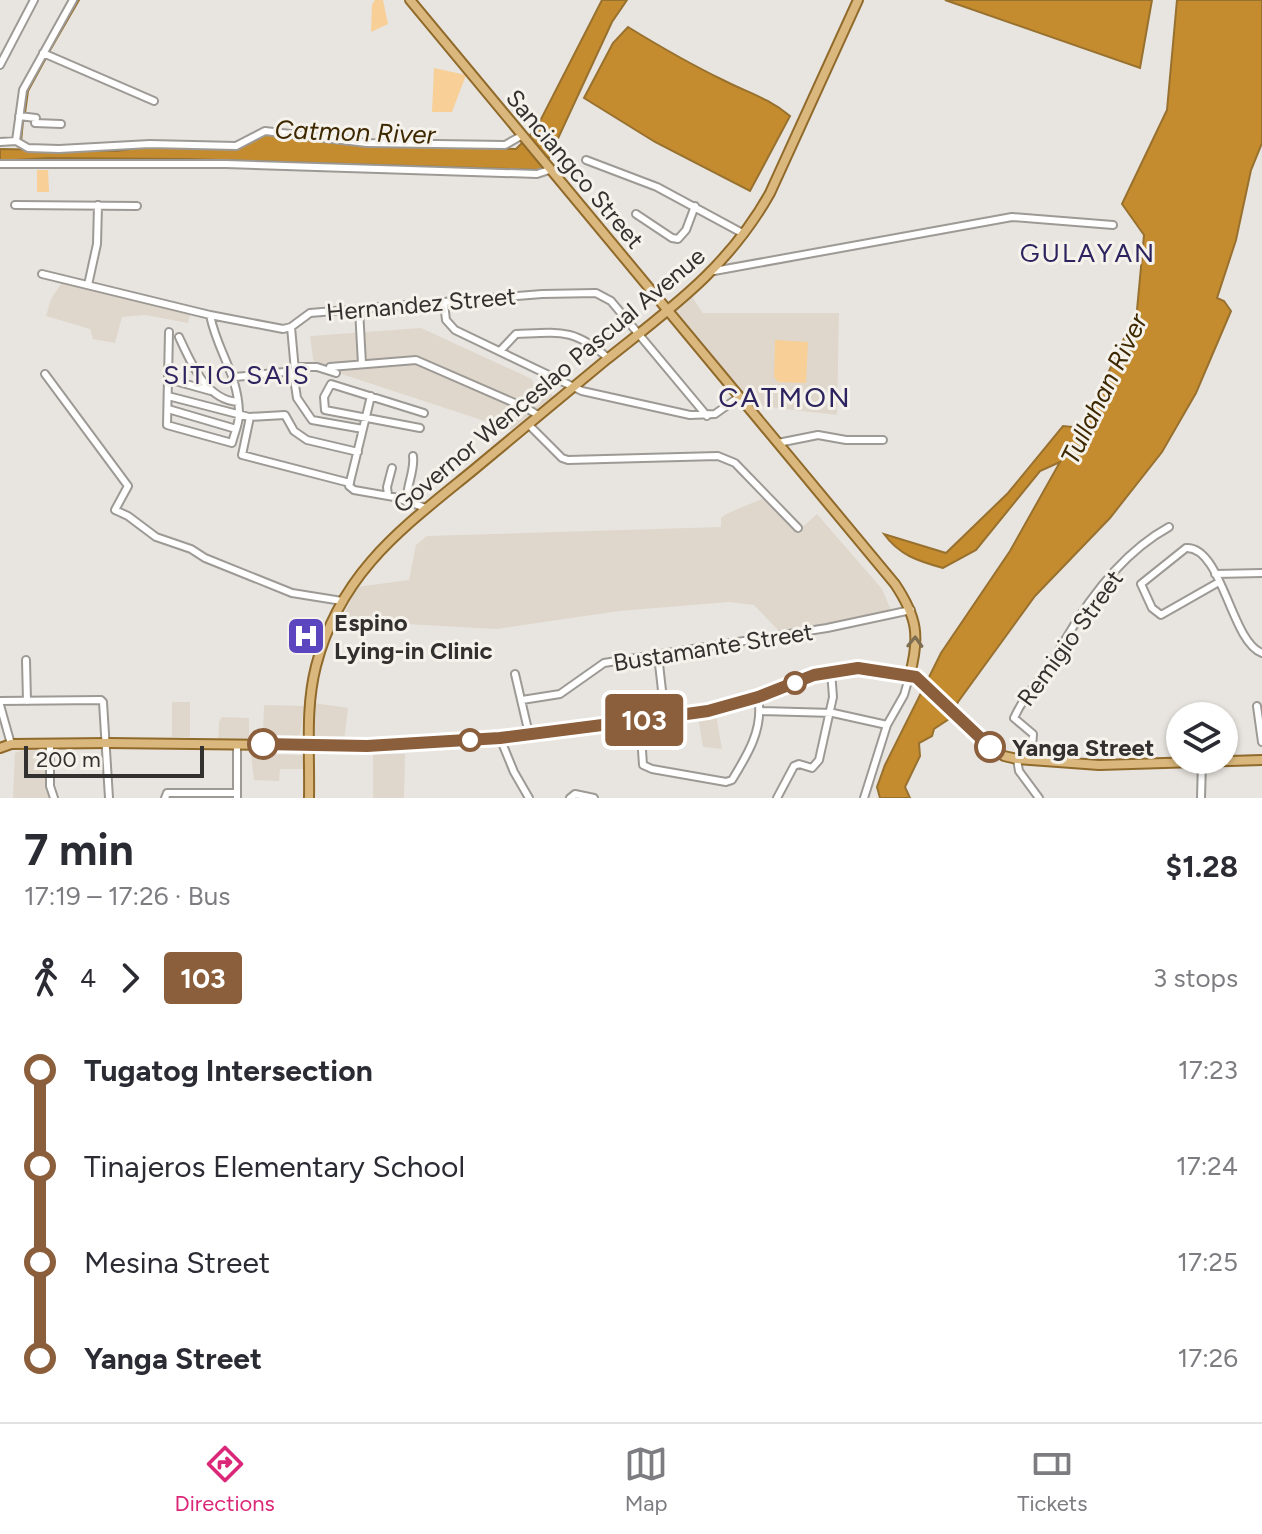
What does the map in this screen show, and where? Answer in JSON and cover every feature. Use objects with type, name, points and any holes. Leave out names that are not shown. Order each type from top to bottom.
[{"type":"main road","name":"Governor Wenceslao Pascual Avenue","points":[[309,798],[309,711],[317,665],[342,601],[379,550],[426,508],[714,271],[744,234],[770,193],[858,0]]},
{"type":"main road","name":"Sanciangco Street","points":[[413,1],[522,138],[895,584],[911,610],[916,643],[910,674]]},
{"type":"main road","points":[[0,748],[11,744],[108,743],[367,746],[500,738],[708,711],[831,671],[858,668],[910,674],[990,747],[1004,756],[1031,761],[1099,765],[1166,763]]},
{"type":"main road","points":[[1238,761],[1262,760]]},
{"type":"street","points":[[0,65],[34,0]]},
{"type":"street","points":[[16,141],[23,90],[73,0]]},
{"type":"street","points":[[43,53],[154,101]]},
{"type":"street","points":[[19,116],[36,118],[35,123],[61,124]]},
{"type":"street","points":[[0,142],[16,141],[21,146],[45,149],[150,144],[236,146],[265,131],[367,143],[505,145],[522,138]]},
{"type":"street","points":[[586,160],[657,187],[744,234]]},
{"type":"street","points":[[0,164],[226,164],[537,174],[546,167]]},
{"type":"street","points":[[15,205],[137,206]]},
{"type":"street","points":[[88,285],[97,244],[98,205]]},
{"type":"street","points":[[636,214],[678,239],[686,230],[695,206]]},
{"type":"street","points":[[714,271],[1012,217],[1113,225]]},
{"type":"street","name":"Hernandez Street","points":[[42,274],[210,315],[283,329],[310,313],[542,294],[599,294],[609,298],[707,416]]},
{"type":"street","points":[[444,303],[449,326],[573,387],[690,415],[715,414],[739,397]]},
{"type":"street","points":[[359,309],[362,364]]},
{"type":"street","points":[[169,332],[167,425],[232,443],[240,415],[235,377],[213,333],[210,315]]},
{"type":"street","points":[[291,327],[297,398],[312,420],[363,429]]},
{"type":"street","points":[[500,351],[516,334],[567,334],[584,338],[608,358]]},
{"type":"street","points":[[179,337],[195,371],[214,392],[221,399],[238,402]]},
{"type":"street","points":[[330,367],[416,360],[538,415]]},
{"type":"street","points":[[235,377],[317,367],[336,373]]},
{"type":"street","points":[[45,374],[128,486],[115,508],[124,516],[156,537],[292,593],[342,601]]},
{"type":"street","points":[[168,379],[214,392]]},
{"type":"street","points":[[420,428],[325,410],[324,397],[331,384],[424,413]]},
{"type":"street","points":[[168,396],[250,417],[283,414],[294,431],[307,440],[358,452]]},
{"type":"street","points":[[371,396],[349,486],[354,490],[388,495],[426,508]]},
{"type":"street","points":[[168,409],[236,429]]},
{"type":"street","points":[[250,417],[242,455],[350,483]]},
{"type":"street","points":[[528,424],[562,458],[568,460],[727,458],[798,528]]},
{"type":"street","points":[[778,443],[818,435],[846,440],[883,440]]},
{"type":"street","points":[[407,501],[413,456]]},
{"type":"street","points":[[388,495],[392,468]]},
{"type":"street","name":"Remigio Street","points":[[1031,761],[1033,734],[1014,718],[1024,698],[1107,582],[1136,548],[1169,527]]},
{"type":"street","points":[[1219,582],[1168,613],[1158,615],[1144,593],[1143,581],[1186,548],[1201,552],[1215,574],[1219,582],[1251,648],[1262,653]]},
{"type":"street","points":[[1215,574],[1262,573]]},
{"type":"street","name":"Bustamante Street","points":[[522,700],[560,694],[604,663],[827,628],[911,610]]},
{"type":"street","points":[[658,655],[665,717]]},
{"type":"street","points":[[26,660],[27,701]]},
{"type":"street","points":[[777,798],[794,766],[799,764],[812,768],[816,765],[833,697],[831,671]]},
{"type":"street","points":[[515,674],[529,734]]},
{"type":"street","points":[[864,798],[887,725],[904,695],[910,674]]},
{"type":"street","points":[[640,720],[643,765],[726,782],[732,780],[756,736],[761,711],[758,697]]},
{"type":"street","points":[[11,744],[0,703],[101,700],[105,704],[109,798]]},
{"type":"street","points":[[1257,706],[1262,742]]},
{"type":"street","points":[[761,711],[830,713],[887,725]]},
{"type":"street","points":[[500,738],[527,797]]},
{"type":"street","points":[[50,744],[50,786],[54,798]]},
{"type":"street","points":[[165,798],[167,793],[237,795],[237,744]]},
{"type":"street","points":[[1017,759],[1019,771],[1039,798]]},
{"type":"street","points":[[1201,798],[1202,774]]},
{"type":"street","points":[[573,796],[594,798]]},
{"type":"shaded area","points":[[375,0],[383,0],[388,24],[371,32],[372,5]]},
{"type":"shaded area","points":[[434,68],[466,75],[452,112],[432,112]]},
{"type":"shaded area","points":[[37,170],[48,170],[49,192],[37,192]]},
{"type":"shaded area","points":[[63,281],[191,312],[188,323],[145,315],[122,317],[115,343],[93,339],[90,329],[46,316],[51,299]]},
{"type":"shaded area","points":[[692,297],[703,313],[839,313],[837,415],[751,405],[676,312]]},
{"type":"shaded area","points":[[421,328],[532,379],[534,385],[556,397],[515,431],[314,365],[310,336]]},
{"type":"shaded area","points":[[775,340],[808,342],[806,383],[778,382],[774,377]]},
{"type":"shaded area","points":[[764,498],[797,532],[817,514],[882,589],[891,610],[781,633],[754,605],[729,602],[619,611],[496,629],[406,624],[337,628],[357,587],[409,580],[416,545],[427,536],[721,527],[721,518],[726,514]]},
{"type":"shaded area","points":[[172,702],[190,702],[190,737],[172,737]]},
{"type":"shaded area","points":[[314,703],[348,708],[344,741],[321,740],[312,735]]},
{"type":"shaded area","points":[[264,705],[304,706],[300,736],[263,737]]},
{"type":"shaded area","points":[[716,715],[722,749],[703,747],[698,717]]},
{"type":"shaded area","points":[[222,717],[249,718],[249,743],[218,743]]},
{"type":"shaded area","points":[[48,750],[50,798],[13,798],[15,753]]},
{"type":"shaded area","points":[[251,754],[301,755],[306,760],[306,769],[280,769],[279,781],[254,780]]},
{"type":"shaded area","points":[[373,754],[405,754],[404,798],[373,798]]},
{"type":"water","points":[[602,0],[627,0],[612,22],[548,160],[540,170],[187,159],[47,158],[0,161],[0,149],[117,151],[151,146],[234,148],[248,144],[264,133],[372,145],[516,149],[536,129]]},
{"type":"water","points":[[945,0],[1152,0],[1140,68]]},
{"type":"water","name":"Tullahan River","points":[[1177,0],[1262,0],[1262,143],[1251,170],[1236,240],[1217,298],[1224,301],[1231,311],[1196,393],[1162,452],[1110,518],[1035,596],[949,719],[934,729],[932,736],[919,743],[920,756],[905,787],[910,798],[880,798],[877,787],[885,765],[941,653],[1010,551],[1060,462],[1040,471],[976,550],[943,568],[910,556],[884,534],[946,553],[1008,493],[1063,426],[1083,428],[1137,310],[1144,235],[1122,204],[1167,110]]},
{"type":"water","points":[[628,27],[790,116],[750,191],[655,142],[584,98],[613,43]]},
{"type":"waterway","points":[[49,52],[79,0]]},
{"type":"waterway","points":[[25,113],[28,91],[46,58]]},
{"type":"waterway","points":[[21,142],[23,121]]},
{"type":"bus line","name":"103","points":[[263,744],[367,746],[500,738],[665,717],[708,711],[758,697],[814,675],[858,668],[916,677],[990,747]]},
{"type":"place","name":"Espino Lying-in Clinic","points":[[306,636]]},
{"type":"place","name":"Yanga Street","points":[[990,747]]},
{"type":"district","name":"GULAYAN","points":[[1088,253]]},
{"type":"district","name":"SITIO SAIS","points":[[237,375]]},
{"type":"district","name":"CATMON","points":[[785,397]]},
{"type":"water label","name":"Catmon River","points":[[355,132]]}]
